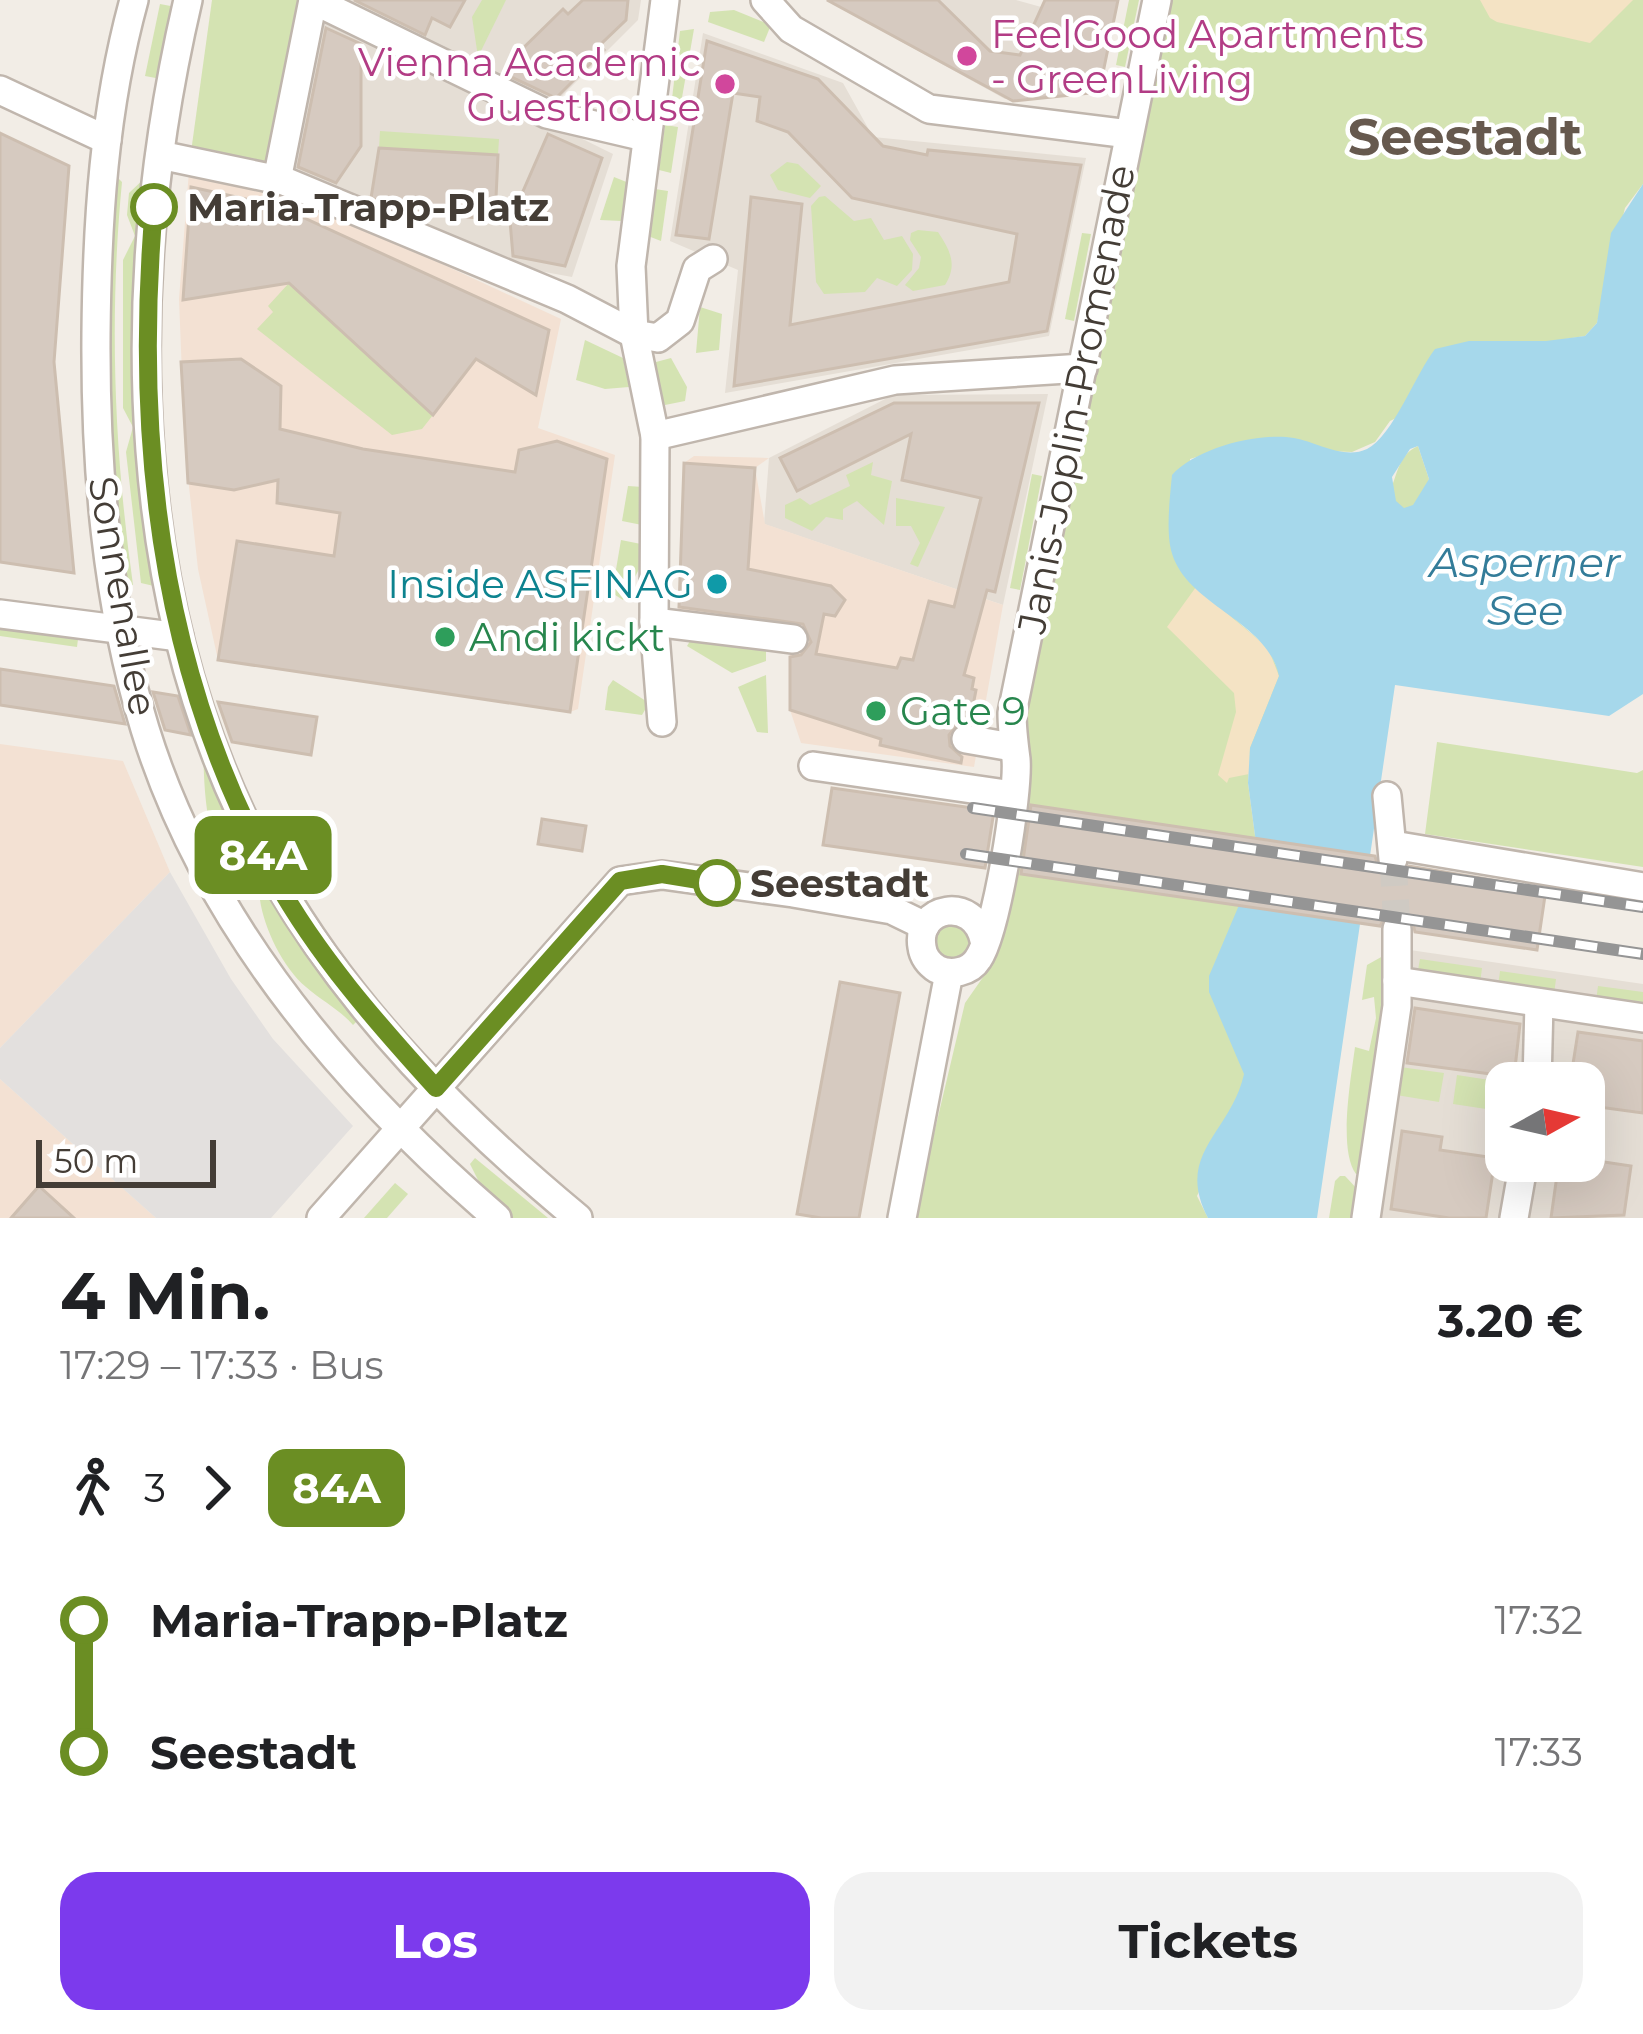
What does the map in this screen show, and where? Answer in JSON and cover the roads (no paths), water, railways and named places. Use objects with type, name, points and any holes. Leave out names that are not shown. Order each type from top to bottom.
[{"type":"street","name":"Sonnenallee","points":[[134,0],[107,140],[97,238],[96,398],[101,496],[121,630],[146,732],[224,905],[274,981],[398,1129],[497,1218]]},
{"type":"street","name":"Sonnenallee","points":[[188,0],[160,154],[148,270],[151,453],[169,597],[216,754],[275,880],[341,978],[436,1088],[509,1161],[578,1218]]},
{"type":"street","points":[[277,180],[313,0],[548,114],[645,137]]},
{"type":"street","points":[[765,0],[790,28],[929,109],[1129,134]]},
{"type":"street","name":"Janis-Joplin-Promenade","points":[[984,940],[996,910],[1013,794],[1012,713],[1157,0]]},
{"type":"street","points":[[662,722],[654,622],[656,445],[634,334],[631,266],[663,12]]},
{"type":"street","points":[[0,91],[107,140]]},
{"type":"street","points":[[160,154],[277,180],[567,299],[634,334],[658,338],[680,321],[697,269],[713,259]]},
{"type":"street","points":[[656,445],[719,422],[895,380],[1083,368]]},
{"type":"street","points":[[0,614],[179,637]]},
{"type":"street","points":[[654,622],[793,639]]},
{"type":"street","points":[[966,739],[1012,747]]},
{"type":"street","points":[[813,766],[1013,794]]},
{"type":"street","points":[[1388,796],[1393,852],[1643,887]]},
{"type":"street","points":[[320,1218],[620,881],[662,874],[793,892],[892,910],[925,926]]},
{"type":"street","points":[[960,911],[977,921],[984,940],[978,960],[950,973],[939,970],[925,956],[922,936],[925,926],[940,913],[960,911]]},
{"type":"street","points":[[1366,1218],[1390,1060],[1397,929]]},
{"type":"street","points":[[902,1218],[950,973]]},
{"type":"street","points":[[1397,981],[1643,1018]]},
{"type":"street","points":[[1538,1062],[1539,1003]]},
{"type":"street","points":[[1514,1218],[1520,1182]]},
{"type":"water","name":"Asperner See","points":[[1643,184],[1643,694],[1609,716],[1395,685],[1317,1218],[1208,1218],[1199,1196],[1201,1159],[1244,1074],[1209,992],[1209,976],[1253,872],[1256,843],[1248,783],[1250,748],[1279,676],[1259,640],[1179,569],[1169,532],[1172,475],[1212,450],[1263,437],[1294,438],[1349,452],[1367,449],[1395,418],[1435,349],[1469,341],[1585,336],[1597,323],[1611,233]],"holes":[[[1418,446],[1429,479],[1413,505],[1404,508],[1396,501],[1392,477],[1410,449]]]},
{"type":"tunnel","points":[[1393,859],[1397,929]]},
{"type":"railway","points":[[973,808],[1643,907]]},
{"type":"railway","points":[[966,854],[1643,954]]},
{"type":"place","name":"FeelGood Apartments - GreenLiving","points":[[967,56]]},
{"type":"place","name":"Vienna Academic Guesthouse","points":[[725,84]]},
{"type":"place","name":"Maria-Trapp-Platz","points":[[154,207]]},
{"type":"place","name":"Inside ASFINAG","points":[[717,584]]},
{"type":"place","name":"Andi kickt","points":[[445,637]]},
{"type":"place","name":"Gate 9","points":[[876,711]]},
{"type":"place","name":"Seestadt","points":[[717,883]]},
{"type":"district","name":"Seestadt","points":[[1465,137]]}]
